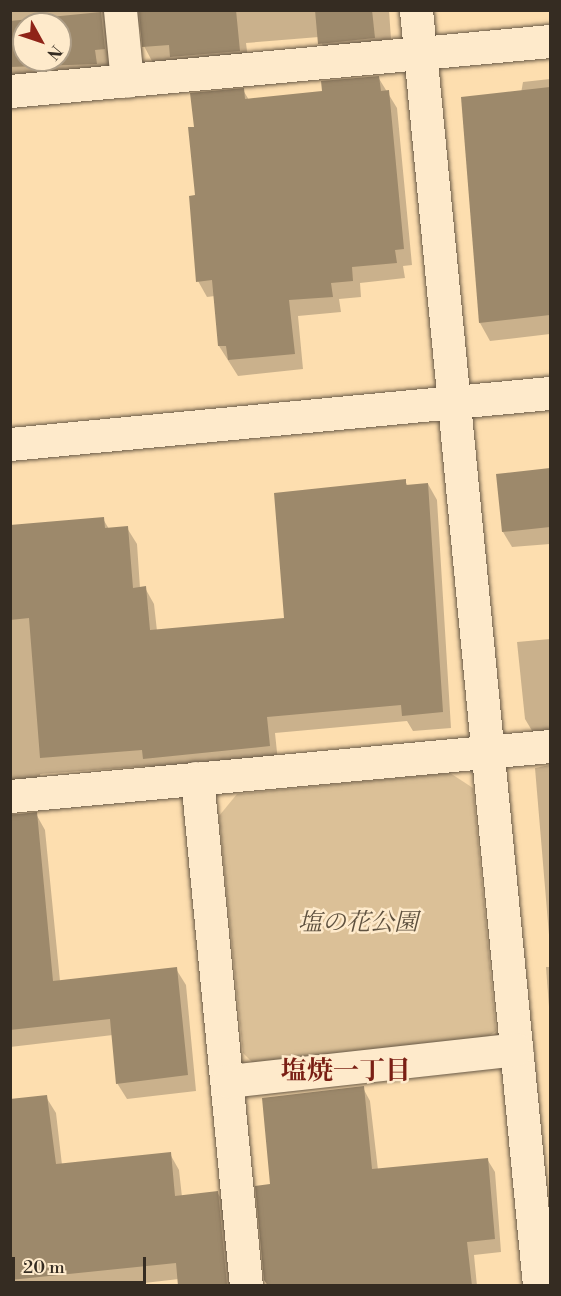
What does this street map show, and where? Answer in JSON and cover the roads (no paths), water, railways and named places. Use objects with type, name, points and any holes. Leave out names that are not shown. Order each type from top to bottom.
[{"type":"street","points":[[120,10],[127,81]]},
{"type":"street","points":[[416,10],[539,1286]]},
{"type":"street","points":[[10,91],[550,41]]},
{"type":"street","points":[[10,444],[550,393]]},
{"type":"street","points":[[10,796],[550,746]]},
{"type":"street","points":[[197,778],[246,1286]]},
{"type":"street","points":[[228,1081],[516,1049]]},
{"type":"district","name":"塩焼一丁目","points":[[346,1072]]},
{"type":"park label","name":"塩の花公園","points":[[358,924]]}]
